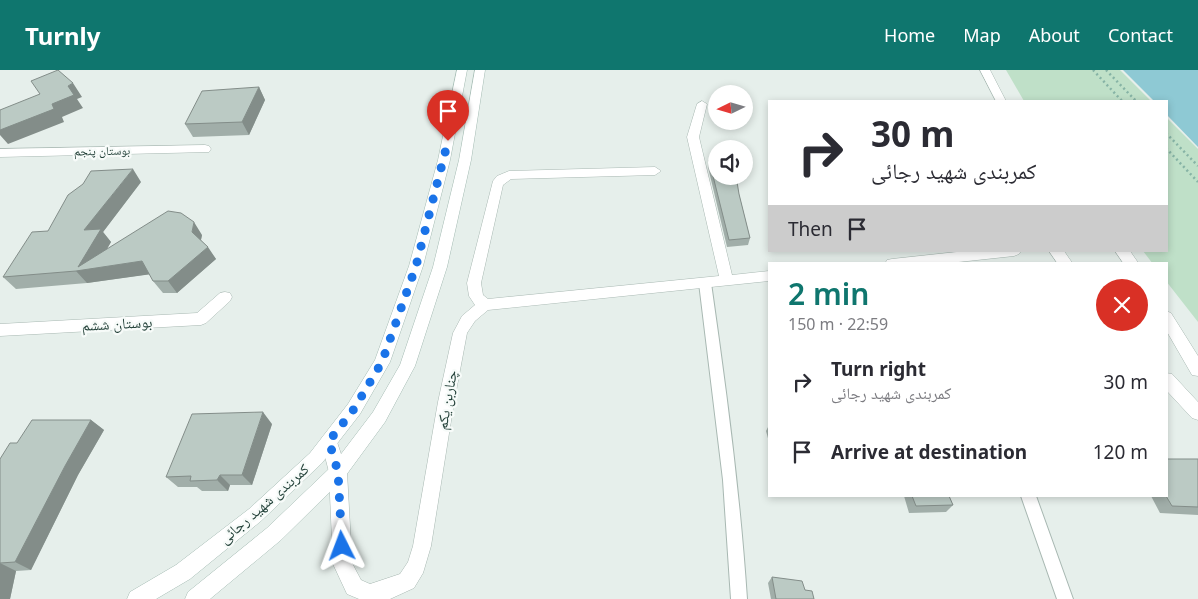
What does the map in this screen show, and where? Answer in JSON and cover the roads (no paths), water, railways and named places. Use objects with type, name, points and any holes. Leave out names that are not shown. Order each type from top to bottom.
[{"type":"street","name":"کمربندی شهید رجائی","points":[[137,599],[183,572],[255,515],[316,458],[354,409],[382,362],[416,266],[444,160],[462,70]]},
{"type":"street","name":"کمربندی شهید رجائی","points":[[195,599],[274,534],[338,472],[378,417],[407,366],[440,267],[465,160],[480,70]]},
{"type":"street","points":[[985,70],[1000,100]]},
{"type":"street","points":[[702,104],[693,137],[727,281]]},
{"type":"street","name":"بوستان پنجم","points":[[0,153],[204,149]]},
{"type":"street","points":[[655,171],[519,175],[501,179],[497,184],[474,283],[475,294],[478,300],[485,305],[768,276]]},
{"type":"street","points":[[925,262],[1007,252]]},
{"type":"street","points":[[1057,252],[1064,262]]},
{"type":"street","points":[[1123,252],[1130,262]]},
{"type":"street","name":"بوستان ششم","points":[[0,330],[201,319],[225,297]]},
{"type":"street","name":"چناربن یکم","points":[[329,441],[338,472],[343,564],[354,587],[370,594],[390,589],[406,581],[416,566],[422,546],[446,402],[462,325],[473,313],[485,305]]},
{"type":"street","points":[[1168,319],[1198,370]]},
{"type":"street","points":[[1168,381],[1198,413]]},
{"type":"lane","points":[[706,283],[720,386],[738,564],[739,599]]},
{"type":"lane","points":[[1028,497],[1066,599]]},
{"type":"water","points":[[1123,70],[1198,70],[1198,147],[1168,116],[1168,100],[1153,100]]}]
